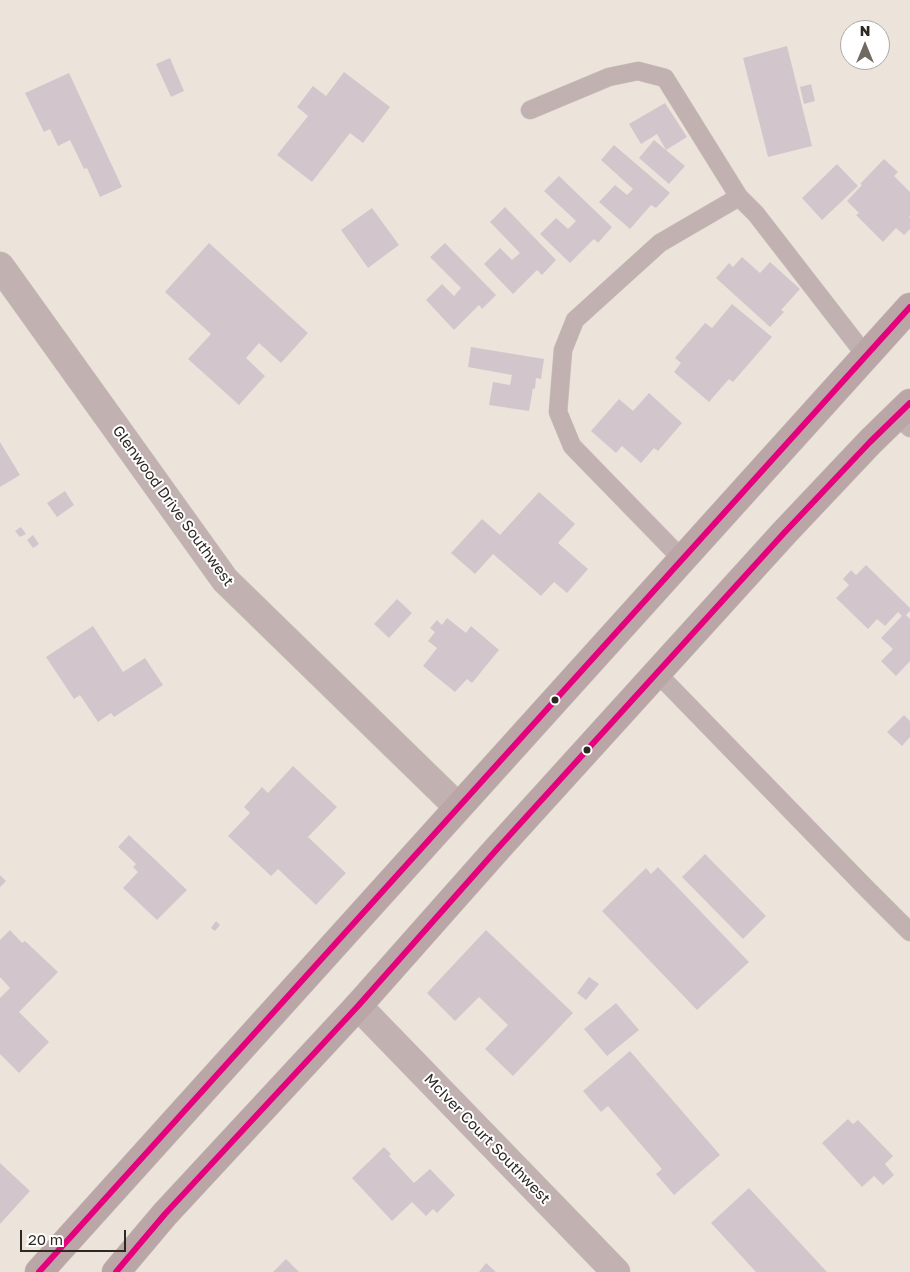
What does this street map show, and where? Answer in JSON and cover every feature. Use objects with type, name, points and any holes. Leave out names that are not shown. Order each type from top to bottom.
[{"type":"main road","points":[[39,1272],[910,307]]},
{"type":"main road","points":[[116,1272],[165,1214],[358,1006],[784,533],[870,442],[906,416]]},
{"type":"street","name":"Glenwood Drive Southwest","points":[[0,266],[225,580],[458,808]]},
{"type":"street","name":"McIver Court Southwest","points":[[358,1006],[616,1272]]},
{"type":"lane","points":[[530,110],[609,77],[638,71],[665,78],[739,197],[756,214],[866,356]]},
{"type":"lane","points":[[682,559],[572,446],[558,412],[563,350],[575,320],[660,243],[739,197]]},
{"type":"lane","points":[[657,673],[910,932]]},
{"type":"building","points":[[787,46],[812,146],[768,157],[743,58]]},
{"type":"building","points":[[170,58],[184,91],[171,97],[156,64]]},
{"type":"building","points":[[344,72],[390,107],[363,143],[350,133],[312,182],[277,155],[308,116],[297,107],[313,86],[326,96]]},
{"type":"building","points":[[69,73],[122,187],[100,197],[87,168],[84,169],[70,140],[58,146],[50,129],[44,132],[25,93]]},
{"type":"building","points":[[811,84],[815,101],[804,104],[800,87]]},
{"type":"building","points":[[665,103],[687,137],[666,150],[657,134],[641,144],[629,124]]},
{"type":"building","points":[[654,140],[685,166],[669,184],[639,158]]},
{"type":"building","points":[[614,145],[670,193],[656,208],[651,205],[630,229],[599,202],[615,185],[627,195],[633,189],[601,160]]},
{"type":"building","points":[[884,159],[898,172],[894,176],[910,192],[910,229],[904,235],[896,228],[883,242],[856,215],[859,213],[847,201]]},
{"type":"building","points":[[837,164],[858,186],[822,220],[802,198]]},
{"type":"building","points":[[559,176],[612,227],[598,243],[594,239],[570,263],[540,234],[556,218],[568,229],[576,221],[544,191]]},
{"type":"building","points":[[505,207],[556,260],[542,275],[537,270],[513,294],[484,264],[500,248],[512,260],[520,253],[490,222]]},
{"type":"building","points":[[372,208],[399,245],[368,268],[341,230]]},
{"type":"building","points":[[209,243],[308,333],[281,363],[259,343],[246,358],[265,376],[239,405],[188,359],[211,334],[165,292]]},
{"type":"building","points":[[445,243],[496,295],[482,309],[479,305],[454,330],[426,300],[442,284],[454,296],[461,288],[430,257]]},
{"type":"building","points":[[742,257],[760,273],[770,262],[800,289],[781,310],[784,312],[770,327],[716,278],[729,263],[733,267]]},
{"type":"building","points":[[732,304],[772,337],[733,382],[729,379],[709,402],[674,372],[681,363],[675,358],[705,323],[712,328]]},
{"type":"building","points":[[471,347],[544,359],[541,379],[536,378],[529,411],[489,405],[493,382],[510,385],[512,375],[468,367]]},
{"type":"building","points":[[649,393],[682,423],[658,451],[654,448],[641,463],[622,446],[616,453],[591,431],[619,399],[633,411]]},
{"type":"building","points":[[0,442],[20,475],[0,487]]},
{"type":"building","points":[[65,491],[74,505],[57,517],[47,503]]},
{"type":"building","points":[[539,492],[575,524],[558,543],[588,569],[567,593],[554,582],[541,596],[493,554],[475,574],[451,553],[482,519],[500,535]]},
{"type":"building","points":[[21,527],[26,534],[20,537],[15,531]]},
{"type":"building","points":[[33,535],[39,544],[33,548],[27,540]]},
{"type":"building","points":[[866,565],[910,608],[906,615],[910,619],[910,661],[896,676],[881,661],[893,649],[881,638],[902,616],[898,612],[885,626],[877,619],[868,629],[836,598],[849,585],[843,579],[851,570],[856,575]]},
{"type":"building","points":[[397,599],[412,613],[389,638],[374,624]]},
{"type":"building","points":[[447,618],[466,633],[471,626],[499,650],[472,683],[467,679],[455,692],[423,666],[437,648],[428,641],[435,632],[430,628],[437,620],[442,625]]},
{"type":"building","points":[[93,626],[123,672],[145,658],[163,685],[114,717],[111,713],[98,722],[80,695],[74,699],[46,657]]},
{"type":"building","points":[[904,715],[910,721],[910,737],[902,746],[887,732]]},
{"type":"building","points":[[293,766],[337,807],[308,837],[346,873],[316,905],[278,869],[271,876],[228,836],[250,813],[244,807],[262,787],[268,793]]},
{"type":"building","points":[[129,835],[187,890],[157,920],[123,888],[138,872],[133,867],[136,864],[118,847]]},
{"type":"building","points":[[705,854],[766,916],[743,939],[682,877]]},
{"type":"building","points":[[658,867],[749,962],[697,1010],[602,911],[646,868],[651,874]]},
{"type":"building","points":[[0,875],[6,881],[0,887]]},
{"type":"building","points":[[216,921],[220,925],[215,931],[211,928]]},
{"type":"building","points":[[10,930],[22,943],[25,941],[58,972],[19,1012],[49,1042],[19,1073],[0,1054],[0,998],[10,988],[0,977],[0,940]]},
{"type":"building","points":[[486,930],[573,1013],[513,1076],[485,1049],[508,1025],[479,997],[455,1021],[427,993]]},
{"type":"building","points":[[589,977],[599,984],[586,1000],[577,993]]},
{"type":"building","points":[[616,1003],[639,1030],[607,1056],[584,1029]]},
{"type":"building","points":[[630,1051],[720,1155],[674,1195],[656,1174],[662,1169],[608,1106],[601,1112],[583,1091]]},
{"type":"building","points":[[848,1119],[853,1124],[858,1120],[893,1156],[885,1164],[894,1175],[883,1185],[874,1176],[862,1187],[822,1143]]},
{"type":"building","points":[[384,1147],[391,1154],[389,1156],[414,1183],[430,1169],[455,1195],[437,1213],[433,1209],[426,1216],[412,1202],[392,1221],[352,1178]]},
{"type":"building","points":[[0,1163],[30,1191],[0,1224]]},
{"type":"building","points":[[749,1188],[827,1272],[756,1272],[711,1223]]},
{"type":"building","points":[[286,1259],[299,1272],[273,1272]]},
{"type":"building","points":[[486,1263],[496,1272],[479,1272]]},
{"type":"transit line","points":[[39,1272],[910,307]]},
{"type":"transit line","points":[[116,1272],[165,1214],[358,1006],[498,848],[784,533],[870,442],[910,403]]}]
